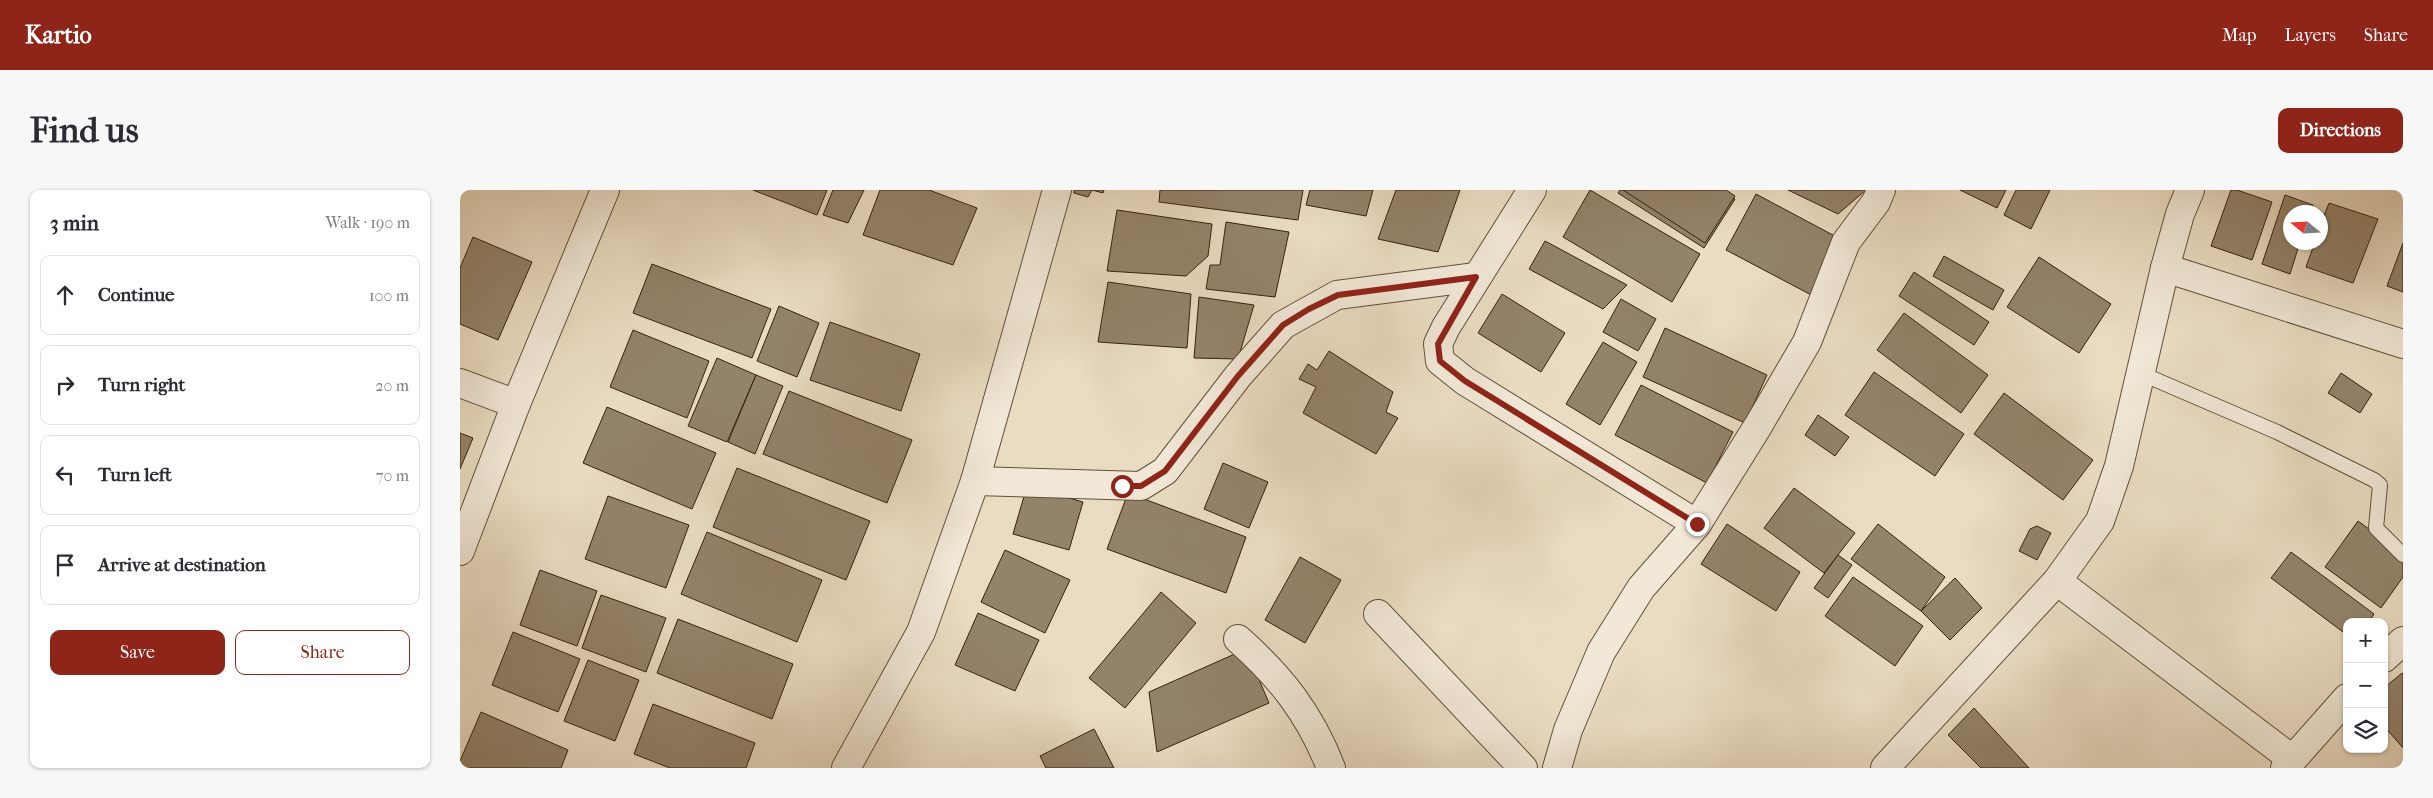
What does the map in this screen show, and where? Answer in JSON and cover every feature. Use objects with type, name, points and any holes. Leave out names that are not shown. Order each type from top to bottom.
[{"type":"street","points":[[460,552],[516,404],[605,190]]},
{"type":"street","points":[[846,768],[921,632],[975,481],[1057,190]]},
{"type":"street","points":[[1532,190],[1476,277],[1438,344],[1440,361],[1465,381],[1697,524]]},
{"type":"street","points":[[1557,768],[1568,730],[1601,652],[1641,588],[1697,524],[1806,342],[1846,242],[1876,202],[1881,190]]},
{"type":"street","points":[[1885,768],[2057,581],[2100,520],[2119,466],[2165,268],[2180,214],[2190,190]]},
{"type":"street","points":[[2165,268],[2403,344]]},
{"type":"street","points":[[975,481],[1141,486],[1165,471],[1238,376],[1283,325],[1338,295],[1476,277]]},
{"type":"street","points":[[460,382],[516,404]]},
{"type":"street","points":[[2057,581],[2289,764],[2343,703]]},
{"type":"street","points":[[1378,614],[1523,768]]},
{"type":"street","points":[[1238,639],[1275,675],[1305,713],[1320,738],[1331,768]]},
{"type":"street","points":[[2388,654],[2403,641]]},
{"type":"lane","points":[[2140,373],[2277,432],[2374,480],[2380,486],[2381,492],[2376,528],[2403,555]]},
{"type":"building","points":[[753,190],[827,190],[817,215]]},
{"type":"building","points":[[833,190],[864,190],[848,223],[823,215]]},
{"type":"building","points":[[880,190],[929,190],[977,208],[953,265],[863,235]]},
{"type":"building","points":[[1074,190],[1092,190],[1088,197],[1074,193]]},
{"type":"building","points":[[1092,190],[1104,190],[1103,193]]},
{"type":"building","points":[[1160,190],[1303,190],[1298,220],[1159,202]]},
{"type":"building","points":[[1310,190],[1373,190],[1366,216],[1306,205]]},
{"type":"building","points":[[1396,190],[1460,190],[1438,252],[1378,239]]},
{"type":"building","points":[[1590,190],[1700,254],[1672,302],[1563,237]]},
{"type":"building","points":[[1620,190],[1721,190],[1735,199],[1704,248],[1618,193]]},
{"type":"building","points":[[1623,190],[1726,190],[1735,196],[1705,243]]},
{"type":"building","points":[[1788,190],[1866,190],[1838,214]]},
{"type":"building","points":[[1960,190],[2006,190],[1997,208]]},
{"type":"building","points":[[2016,190],[2050,190],[2031,229],[2004,215]]},
{"type":"building","points":[[2231,190],[2237,190],[2272,202],[2252,260],[2211,246]]},
{"type":"building","points":[[1756,194],[1846,242],[1817,298],[1726,250]]},
{"type":"building","points":[[2285,195],[2313,205],[2283,205],[2283,250],[2298,250],[2290,274],[2262,264]]},
{"type":"building","points":[[2329,203],[2378,219],[2353,283],[2306,267],[2312,250],[2328,250]]},
{"type":"building","points":[[1117,210],[1212,224],[1208,256],[1186,276],[1107,271]]},
{"type":"building","points":[[1226,222],[1289,232],[1275,297],[1206,289],[1210,265],[1220,265]]},
{"type":"building","points":[[473,237],[532,262],[498,340],[460,324],[460,268]]},
{"type":"building","points":[[1545,241],[1627,285],[1603,309],[1529,269]]},
{"type":"building","points":[[2403,243],[2403,292],[2387,286]]},
{"type":"building","points":[[1944,256],[2004,290],[1993,310],[1933,276]]},
{"type":"building","points":[[2039,257],[2111,304],[2079,353],[2007,307]]},
{"type":"building","points":[[652,264],[771,309],[752,358],[633,313]]},
{"type":"building","points":[[1914,272],[1989,322],[1974,345],[1899,296]]},
{"type":"building","points":[[1108,282],[1191,294],[1187,348],[1098,342]]},
{"type":"building","points":[[1502,294],[1565,333],[1541,372],[1478,333]]},
{"type":"building","points":[[1199,297],[1254,305],[1238,359],[1194,358]]},
{"type":"building","points":[[1621,299],[1656,319],[1638,351],[1603,332]]},
{"type":"building","points":[[779,306],[819,323],[797,377],[757,361]]},
{"type":"building","points":[[1904,313],[1988,375],[1961,413],[1877,350]]},
{"type":"building","points":[[830,322],[920,354],[901,411],[810,380]]},
{"type":"building","points":[[1665,328],[1767,375],[1745,423],[1643,377]]},
{"type":"building","points":[[633,330],[709,361],[687,418],[610,387]]},
{"type":"building","points":[[1603,342],[1637,362],[1600,425],[1566,404]]},
{"type":"building","points":[[1329,351],[1393,392],[1386,412],[1398,418],[1376,454],[1303,413],[1316,387],[1299,379],[1308,364],[1317,370]]},
{"type":"building","points":[[717,358],[756,375],[727,442],[688,426]]},
{"type":"building","points":[[1874,372],[1964,434],[1935,476],[1845,415]]},
{"type":"building","points":[[2341,373],[2372,394],[2360,413],[2328,393]]},
{"type":"building","points":[[756,375],[783,386],[755,454],[728,442]]},
{"type":"building","points":[[1641,385],[1733,432],[1707,483],[1615,435]]},
{"type":"building","points":[[789,391],[912,440],[887,503],[763,454]]},
{"type":"building","points":[[2004,393],[2093,460],[2063,500],[1974,434]]},
{"type":"building","points":[[607,407],[716,453],[692,509],[583,463]]},
{"type":"building","points":[[1818,415],[1849,437],[1835,456],[1805,435]]},
{"type":"building","points":[[460,433],[473,438],[460,469]]},
{"type":"building","points":[[1223,463],[1268,482],[1249,528],[1204,509]]},
{"type":"building","points":[[737,468],[870,521],[846,580],[713,527]]},
{"type":"building","points":[[1027,486],[1083,502],[1069,550],[1013,534]]},
{"type":"building","points":[[1794,488],[1855,533],[1824,573],[1764,528]]},
{"type":"building","points":[[1128,493],[1246,537],[1226,593],[1107,549]]},
{"type":"building","points":[[608,496],[689,525],[666,588],[585,559]]},
{"type":"building","points":[[2358,521],[2403,554],[2403,577],[2381,608],[2325,567]]},
{"type":"building","points":[[1727,524],[1800,572],[1776,611],[1701,564]]},
{"type":"building","points":[[1878,524],[1945,577],[1921,611],[1851,559]]},
{"type":"building","points":[[2037,526],[2051,533],[2037,560],[2019,551],[2030,529]]},
{"type":"building","points":[[707,532],[822,580],[797,642],[681,594]]},
{"type":"building","points":[[1005,550],[1070,580],[1045,633],[981,602]]},
{"type":"building","points":[[2291,552],[2374,614],[2372,618],[2343,618],[2343,632],[2271,578]]},
{"type":"building","points":[[1838,555],[1852,565],[1828,598],[1814,588]]},
{"type":"building","points":[[1300,557],[1341,580],[1305,643],[1265,620]]},
{"type":"building","points":[[540,570],[597,591],[577,646],[520,625]]},
{"type":"building","points":[[1853,577],[1923,626],[1895,666],[1825,616]]},
{"type":"building","points":[[1955,578],[1982,608],[1950,640],[1921,611]]},
{"type":"building","points":[[1161,592],[1196,623],[1125,708],[1089,678]]},
{"type":"building","points":[[601,595],[666,618],[646,672],[582,648]]},
{"type":"building","points":[[978,613],[1039,640],[1015,691],[955,665]]},
{"type":"building","points":[[678,619],[793,664],[772,719],[657,673]]},
{"type":"building","points":[[513,632],[580,659],[558,712],[492,685]]},
{"type":"building","points":[[1246,649],[1269,703],[1157,752],[1149,692]]},
{"type":"building","points":[[588,660],[639,680],[615,741],[564,721]]},
{"type":"building","points":[[2403,674],[2403,748],[2388,731],[2388,685]]},
{"type":"building","points":[[653,704],[755,743],[746,768],[670,768],[634,754]]},
{"type":"building","points":[[1974,708],[2029,768],[1981,768],[1948,735]]},
{"type":"building","points":[[481,712],[568,750],[561,768],[460,768],[460,761]]},
{"type":"building","points":[[1094,729],[1114,768],[1046,768],[1040,756]]},
{"type":"route","points":[[1122,486],[1141,486],[1165,471],[1238,376],[1283,325],[1309,309],[1338,295],[1476,277],[1438,344],[1440,361],[1465,381],[1697,524]]}]
